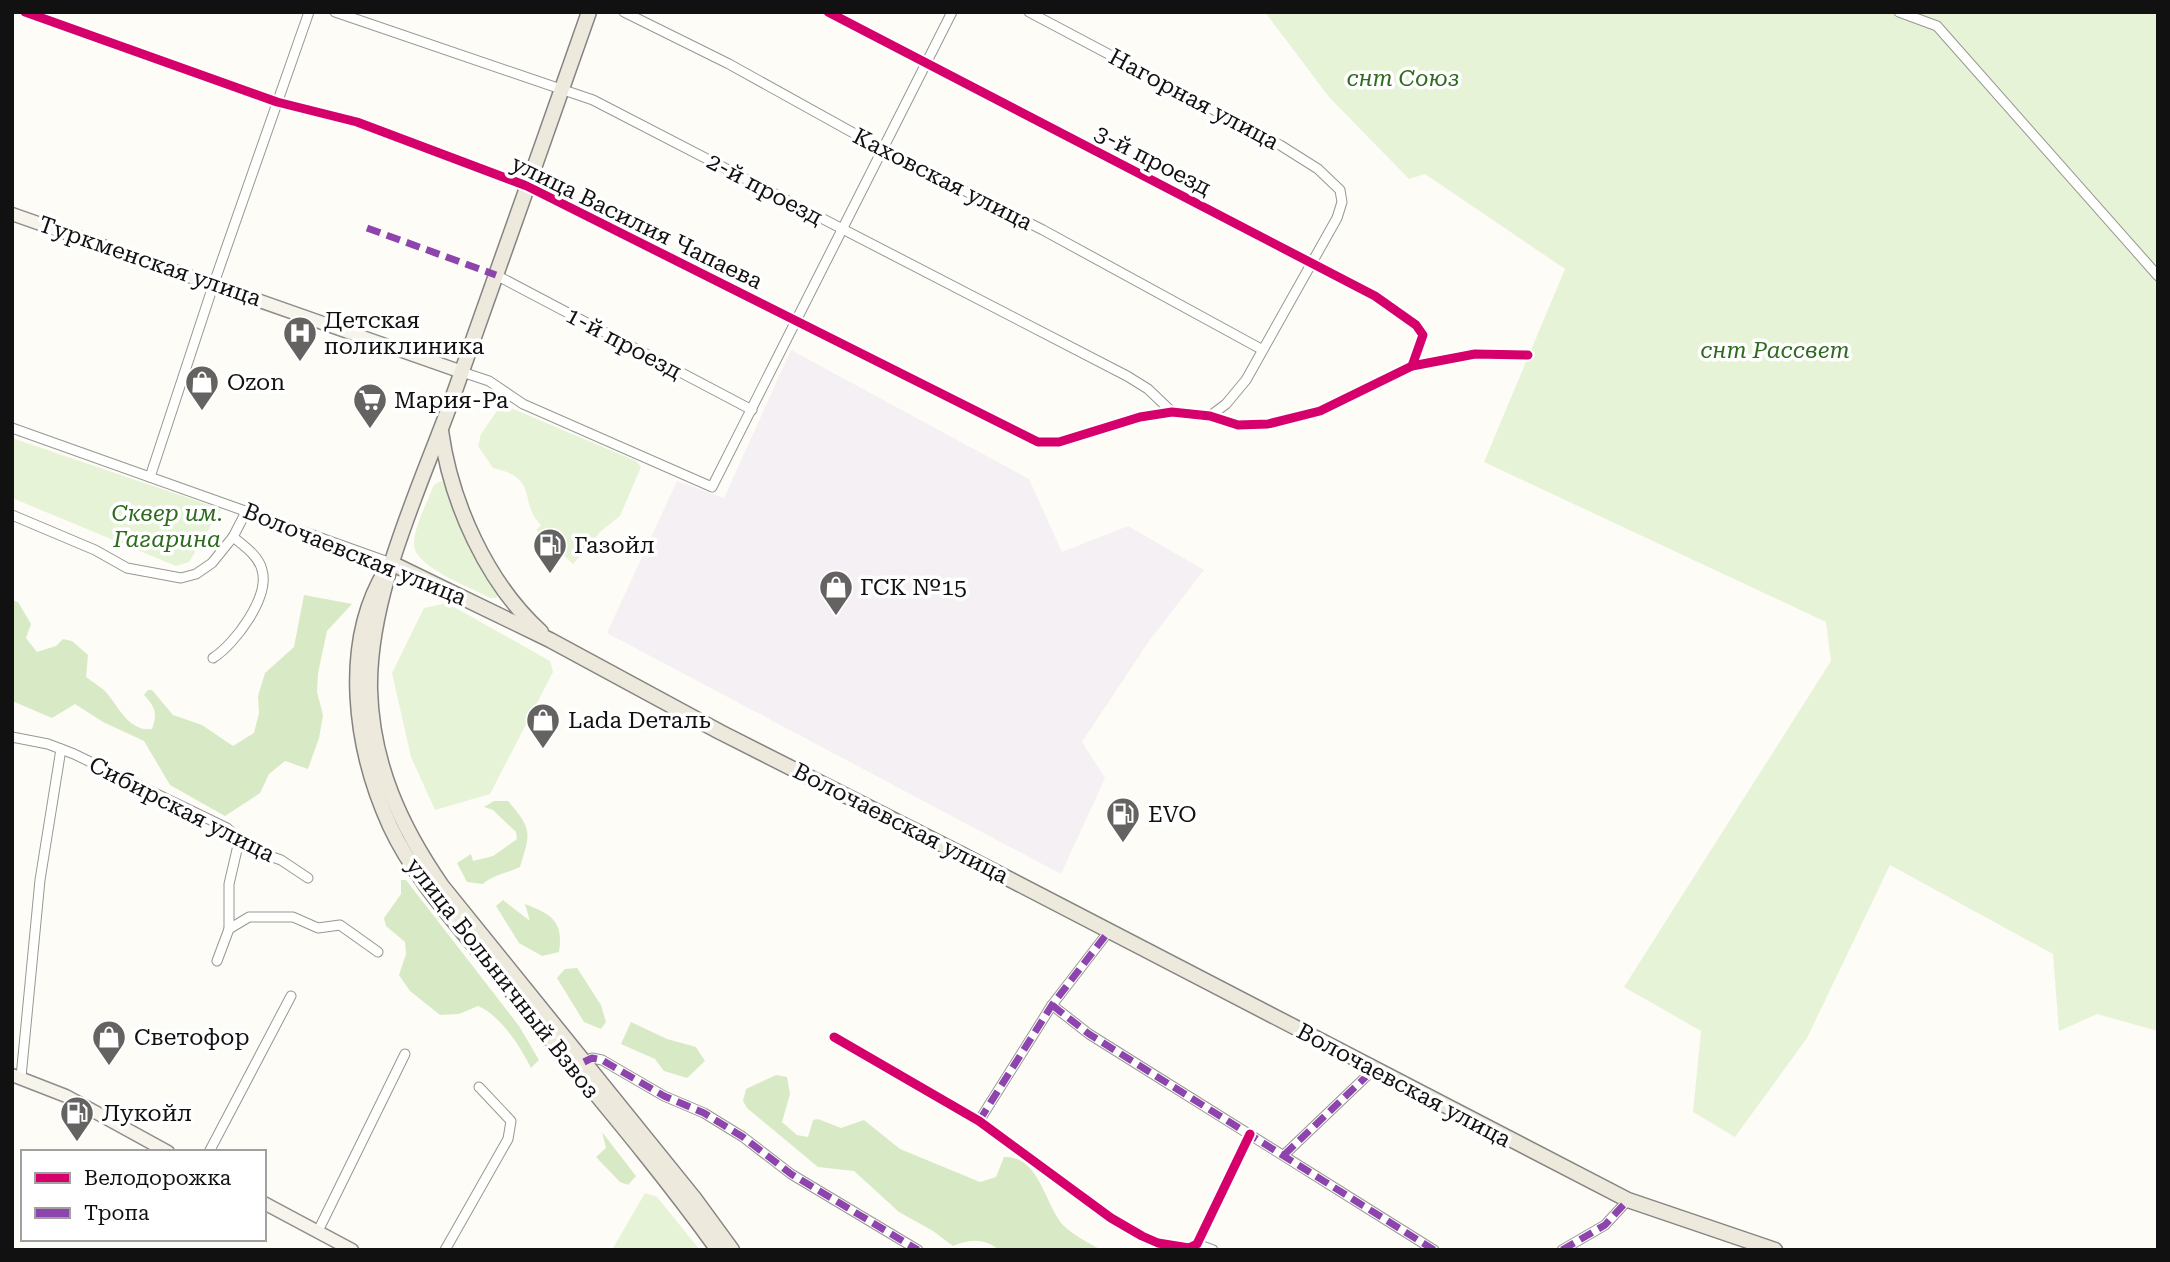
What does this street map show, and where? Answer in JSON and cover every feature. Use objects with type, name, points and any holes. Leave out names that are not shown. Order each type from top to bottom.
[{"type":"main road","points":[[391,563],[441,431],[589,12]]},
{"type":"main road","name":"Туркменская улица","points":[[12,214],[462,372]]},
{"type":"main road","points":[[441,431],[446,464],[468,524],[510,597],[550,640]]},
{"type":"main road","name":"Волочаевская улица","points":[[391,563],[550,640],[720,732],[1628,1200],[1775,1250]]},
{"type":"main road","name":"улица Больничный Взвоз","points":[[391,563],[375,634],[370,691],[378,752],[388,788],[417,850],[442,886],[732,1250]]},
{"type":"main road","name":"улица Больничный Взвоз","points":[[391,563],[373,592],[368,609],[359,659],[358,691],[366,755],[390,827],[432,893],[718,1250]]},
{"type":"main road","points":[[17,1076],[66,1096],[164,1150]]},
{"type":"main road","points":[[266,1204],[352,1250]]},
{"type":"street","name":"улица Василия Чапаева","points":[[25,12],[277,102],[358,122],[527,186],[1028,439],[1047,443],[1059,442],[1140,417],[1172,412]]},
{"type":"street","points":[[150,477],[214,283],[309,12]]},
{"type":"street","name":"2-й проезд","points":[[335,12],[593,100],[1127,376],[1148,389],[1172,412]]},
{"type":"street","name":"Каховская улица","points":[[624,12],[730,64],[884,150],[1043,230],[1261,349]]},
{"type":"street","name":"3-й проезд","points":[[828,12],[925,65],[1375,296],[1416,325],[1423,339],[1412,366]]},
{"type":"street","points":[[752,410],[952,12]]},
{"type":"street","name":"Нагорная улица","points":[[1029,12],[1280,145],[1334,181],[1340,190],[1342,202],[1337,218],[1311,262]]},
{"type":"street","points":[[1899,12],[1937,26],[2158,276]]},
{"type":"street","points":[[1210,416],[1237,392],[1311,262]]},
{"type":"street","name":"1-й проезд","points":[[496,275],[752,410]]},
{"type":"street","points":[[1172,412],[1210,416],[1238,425],[1252,426],[1289,420],[1332,406],[1412,366],[1469,355],[1528,355]]},
{"type":"street","name":"Туркменская улица","points":[[462,372],[489,381],[523,404],[712,487],[752,410]]},
{"type":"street","name":"Волочаевская улица","points":[[12,428],[391,563]]},
{"type":"street","points":[[12,514],[95,550],[127,568],[181,578],[196,574],[212,563],[233,537],[247,510]]},
{"type":"street","points":[[213,658],[253,614],[262,593],[262,568],[252,553],[233,537]]},
{"type":"street","name":"Сибирская улица","points":[[12,737],[61,749],[227,828],[239,841],[254,851],[281,860],[308,878]]},
{"type":"street","points":[[17,1076],[40,880],[61,749]]},
{"type":"street","points":[[217,961],[229,929],[229,884],[239,841]]},
{"type":"street","points":[[229,929],[249,917],[293,917],[318,929],[340,925],[378,952]]},
{"type":"street","points":[[979,1121],[1052,1005],[1109,931]]},
{"type":"street","points":[[210,1150],[291,996]]},
{"type":"street","points":[[1052,1005],[1089,1034],[1434,1250]]},
{"type":"street","points":[[834,1037],[979,1121],[1111,1218],[1158,1242],[1189,1248],[1197,1244],[1250,1134]]},
{"type":"street","points":[[318,1231],[405,1054]]},
{"type":"street","points":[[584,1062],[592,1058],[603,1060],[664,1096],[704,1113],[743,1137],[791,1174],[918,1250]]},
{"type":"street","points":[[1284,1155],[1374,1069]]},
{"type":"street","points":[[444,1250],[508,1139],[510,1130],[511,1121],[479,1087]]},
{"type":"street","points":[[1566,1249],[1605,1225],[1628,1200]]},
{"type":"street","points":[[1197,1244],[1213,1250]]},
{"type":"shaded area","points":[[791,350],[1029,479],[1062,552],[1128,526],[1204,570],[1149,641],[1082,742],[1105,778],[1061,874],[607,633],[677,481],[724,498]]},
{"type":"green space","name":"снт Рассвет","points":[[1265,12],[2158,12],[2158,1031],[2097,1014],[2059,1031],[2053,954],[1890,865],[1807,1038],[1735,1137],[1693,1112],[1701,1031],[1624,987],[1831,661],[1826,622],[1484,462],[1565,269],[1425,174],[1409,179],[1329,97]]},
{"type":"green space","points":[[506,406],[636,461],[641,467],[620,516],[601,531],[573,564],[536,530],[541,525],[530,508],[523,484],[508,472],[493,468],[478,446],[481,434],[499,408]]},
{"type":"green space","name":"Сквер им. Гагарина","points":[[12,438],[221,509],[189,562],[176,566],[12,498]]},
{"type":"green space","points":[[441,481],[447,482],[499,594],[496,598],[491,598],[432,568],[416,552],[414,543],[419,521],[434,485]]},
{"type":"green space","points":[[304,595],[352,604],[327,631],[317,692],[323,715],[319,738],[308,769],[285,761],[269,774],[260,793],[225,816],[170,785],[144,741],[103,722],[75,704],[52,718],[12,701],[12,600],[18,602],[31,624],[26,638],[37,652],[56,646],[63,639],[72,641],[88,655],[86,677],[105,691],[124,716],[136,726],[152,729],[154,710],[144,695],[148,690],[152,690],[173,715],[202,725],[233,746],[254,733],[259,713],[258,696],[265,673],[294,647]]},
{"type":"green space","points":[[447,603],[550,661],[553,672],[490,794],[435,810],[411,757],[392,673],[424,608]]},
{"type":"green space","points":[[494,801],[508,801],[525,825],[527,838],[520,867],[483,884],[467,882],[457,863],[471,854],[473,861],[493,856],[517,839],[516,832],[493,810],[484,807]]},
{"type":"green space","points":[[401,880],[406,880],[519,1026],[539,1060],[531,1068],[509,1032],[486,1011],[478,1006],[459,1014],[440,1015],[410,991],[399,975],[406,954],[405,942],[386,926],[384,918],[401,894]]},
{"type":"green space","points":[[503,900],[530,921],[525,904],[549,915],[559,933],[559,952],[542,956],[519,943],[496,906]]},
{"type":"green space","points":[[577,968],[601,1005],[606,1022],[601,1029],[584,1022],[557,978],[565,969]]},
{"type":"green space","points":[[631,1022],[667,1039],[696,1047],[705,1061],[687,1078],[664,1071],[655,1059],[621,1044]]},
{"type":"green space","points":[[776,1075],[787,1077],[790,1094],[782,1122],[797,1135],[808,1137],[813,1120],[818,1119],[841,1128],[864,1120],[900,1149],[980,1182],[996,1177],[1004,1157],[1016,1159],[1033,1172],[1063,1225],[1101,1250],[999,1250],[988,1243],[977,1241],[953,1246],[899,1212],[854,1171],[818,1167],[747,1108],[743,1101],[746,1089]]},
{"type":"green space","points":[[602,1132],[636,1176],[628,1185],[620,1182],[596,1157],[606,1148]]},
{"type":"green space","points":[[645,1193],[657,1197],[700,1250],[612,1250]]},
{"type":"marked path","points":[[367,228],[496,275]]},
{"type":"marked path","points":[[979,1121],[1052,1005],[1109,931]]},
{"type":"marked path","points":[[1052,1005],[1089,1034],[1434,1250]]},
{"type":"marked path","points":[[584,1062],[592,1058],[602,1060],[664,1096],[704,1113],[743,1137],[791,1174],[918,1250]]},
{"type":"marked path","points":[[1284,1155],[1374,1069]]},
{"type":"marked path","points":[[1562,1250],[1605,1225],[1628,1200]]},
{"type":"cycle path","points":[[25,12],[277,102],[357,122],[527,186],[1038,442],[1059,442],[1140,417],[1172,412],[1210,416],[1238,425],[1268,424],[1320,411],[1412,366],[1475,354],[1528,355]]},
{"type":"cycle path","points":[[828,12],[1375,296],[1416,325],[1423,335],[1412,366]]},
{"type":"cycle path","points":[[834,1037],[979,1121],[1111,1218],[1158,1243],[1189,1248],[1197,1244],[1250,1134]]},
{"type":"place","name":"Детская поликлиника","points":[[300,363]]},
{"type":"place","name":"Ozon","points":[[202,412]]},
{"type":"place","name":"Мария-Ра","points":[[370,430]]},
{"type":"place","name":"Газойл","points":[[550,575]]},
{"type":"place","name":"ГСК №15","points":[[836,617]]},
{"type":"place","name":"Lada Dеталь","points":[[543,750]]},
{"type":"place","name":"EVO","points":[[1123,844]]},
{"type":"place","name":"Светофор","points":[[109,1067]]},
{"type":"place","name":"Лукойл","points":[[77,1143]]},
{"type":"park label","name":"снт Союз","points":[[1403,78]]}]
